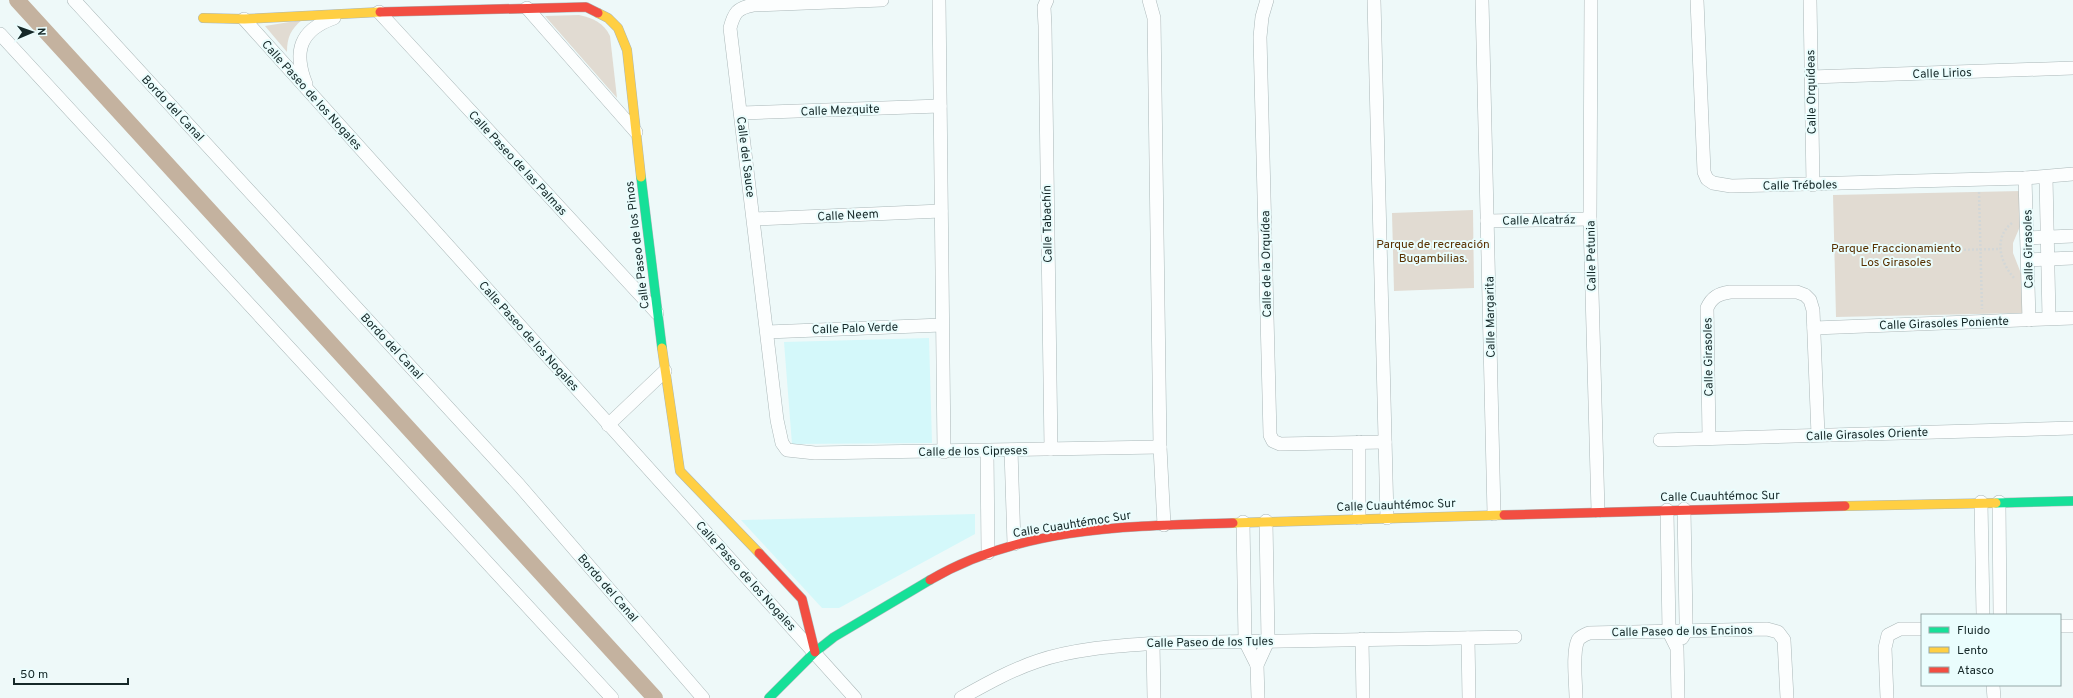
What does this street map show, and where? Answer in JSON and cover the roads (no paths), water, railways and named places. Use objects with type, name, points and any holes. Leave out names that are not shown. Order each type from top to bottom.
[{"type":"street","name":"Bordo del Canal","points":[[74,0],[519,485],[704,698]]},
{"type":"street","name":"Calle del Sauce","points":[[787,450],[782,443],[779,434],[730,28],[735,11],[742,7],[753,5],[882,0]]},
{"type":"street","points":[[939,0],[944,452]]},
{"type":"street","name":"Calle Tabachín","points":[[1047,0],[1044,7],[1044,26],[1051,449]]},
{"type":"street","points":[[1149,0],[1154,18],[1160,447],[1164,525]]},
{"type":"street","name":"Calle de la Orquídea","points":[[1267,0],[1262,17],[1260,37],[1270,435],[1273,441],[1280,444],[1385,442]]},
{"type":"street","points":[[1374,0],[1387,518]]},
{"type":"street","name":"Calle Margarita","points":[[1482,0],[1494,514]]},
{"type":"street","name":"Calle Petunia","points":[[1591,0],[1590,219],[1598,511]]},
{"type":"street","name":"Calle Tréboles","points":[[1697,0],[1704,172],[1707,179],[1721,186],[1813,185],[2025,178],[2073,174]]},
{"type":"street","name":"Calle Orquídeas","points":[[1810,0],[1813,185]]},
{"type":"street","name":"Calle Paseo de los Pinos","points":[[527,8],[586,7],[612,20],[620,29],[627,50],[657,313],[674,441],[680,471]]},
{"type":"street","points":[[203,18],[244,19],[379,12],[527,8],[636,132]]},
{"type":"street","name":"Calle Paseo de las Palmas","points":[[379,12],[657,313]]},
{"type":"street","points":[[309,91],[300,66],[300,55],[305,39],[317,25],[341,15]]},
{"type":"street","name":"Calle Paseo de los Nogales","points":[[244,19],[855,698]]},
{"type":"street","points":[[0,34],[612,698]]},
{"type":"street","name":"Calle Lirios","points":[[1811,78],[2073,68]]},
{"type":"street","name":"Calle Mezquite","points":[[741,113],[940,106]]},
{"type":"street","name":"Calle Girasoles","points":[[2046,176],[2049,318]]},
{"type":"street","name":"Calle Girasoles","points":[[2025,178],[2029,320]]},
{"type":"street","name":"Calle Neem","points":[[754,219],[941,211]]},
{"type":"street","name":"Calle Alcatráz","points":[[1487,221],[1590,219]]},
{"type":"street","points":[[2027,238],[2073,236]]},
{"type":"street","points":[[2028,260],[2073,258]]},
{"type":"street","name":"Calle Girasoles","points":[[1710,438],[1707,314],[1711,299],[1719,294],[1730,292],[1797,292],[1805,295],[1810,300],[1813,310],[1818,435]]},
{"type":"street","name":"Calle Girasoles Poniente","points":[[1814,328],[2073,318]]},
{"type":"street","name":"Calle Palo Verde","points":[[767,332],[942,325]]},
{"type":"street","points":[[608,425],[665,371]]},
{"type":"street","name":"Calle Girasoles Oriente","points":[[1660,440],[2073,428]]},
{"type":"street","points":[[1359,442],[1359,518]]},
{"type":"street","name":"Calle de los Cipreses","points":[[787,450],[814,453],[944,452],[1160,447]]},
{"type":"street","points":[[1011,450],[1014,544]]},
{"type":"street","points":[[986,451],[988,553]]},
{"type":"street","points":[[664,486],[680,471]]},
{"type":"street","name":"Calle Paseo de los Nogales","points":[[680,471],[802,599],[815,652]]},
{"type":"street","name":"Calle Cuauhtémoc Sur","points":[[769,698],[815,652],[834,638],[940,574],[972,558],[1014,544],[1122,527],[1598,511],[2073,501]]},
{"type":"street","points":[[1981,502],[1983,614]]},
{"type":"street","points":[[1999,502],[2000,614]]},
{"type":"street","points":[[1677,648],[1686,631],[1684,509]]},
{"type":"street","points":[[1667,510],[1668,632],[1677,648],[1678,698]]},
{"type":"street","points":[[1257,664],[1268,641],[1266,521]]},
{"type":"street","points":[[1243,522],[1245,641],[1257,664],[1258,698]]},
{"type":"street","points":[[2061,626],[2073,626]]},
{"type":"street","name":"Calle Paseo de los Encinos","points":[[1576,698],[1576,650],[1578,641],[1582,636],[1593,633],[1767,629],[1778,632],[1784,640],[1786,646],[1787,698]]},
{"type":"street","points":[[1887,698],[1885,648],[1888,634],[1900,629],[1921,629]]},
{"type":"street","name":"Calle Paseo de los Tules","points":[[961,698],[1003,676],[1039,661],[1083,652],[1153,643],[1515,637]]},
{"type":"street","points":[[1468,638],[1469,698]]},
{"type":"street","points":[[1362,640],[1363,698]]},
{"type":"street","points":[[1153,643],[1154,698]]},
{"type":"street","points":[[1994,686],[1994,698]]},
{"type":"waterway","points":[[17,0],[655,698]]},
{"type":"park label","name":"Parque de recreación Bugambilias.","points":[[1433,251]]},
{"type":"park label","name":"Parque Fraccionamiento Los Girasoles","points":[[1896,255]]}]
